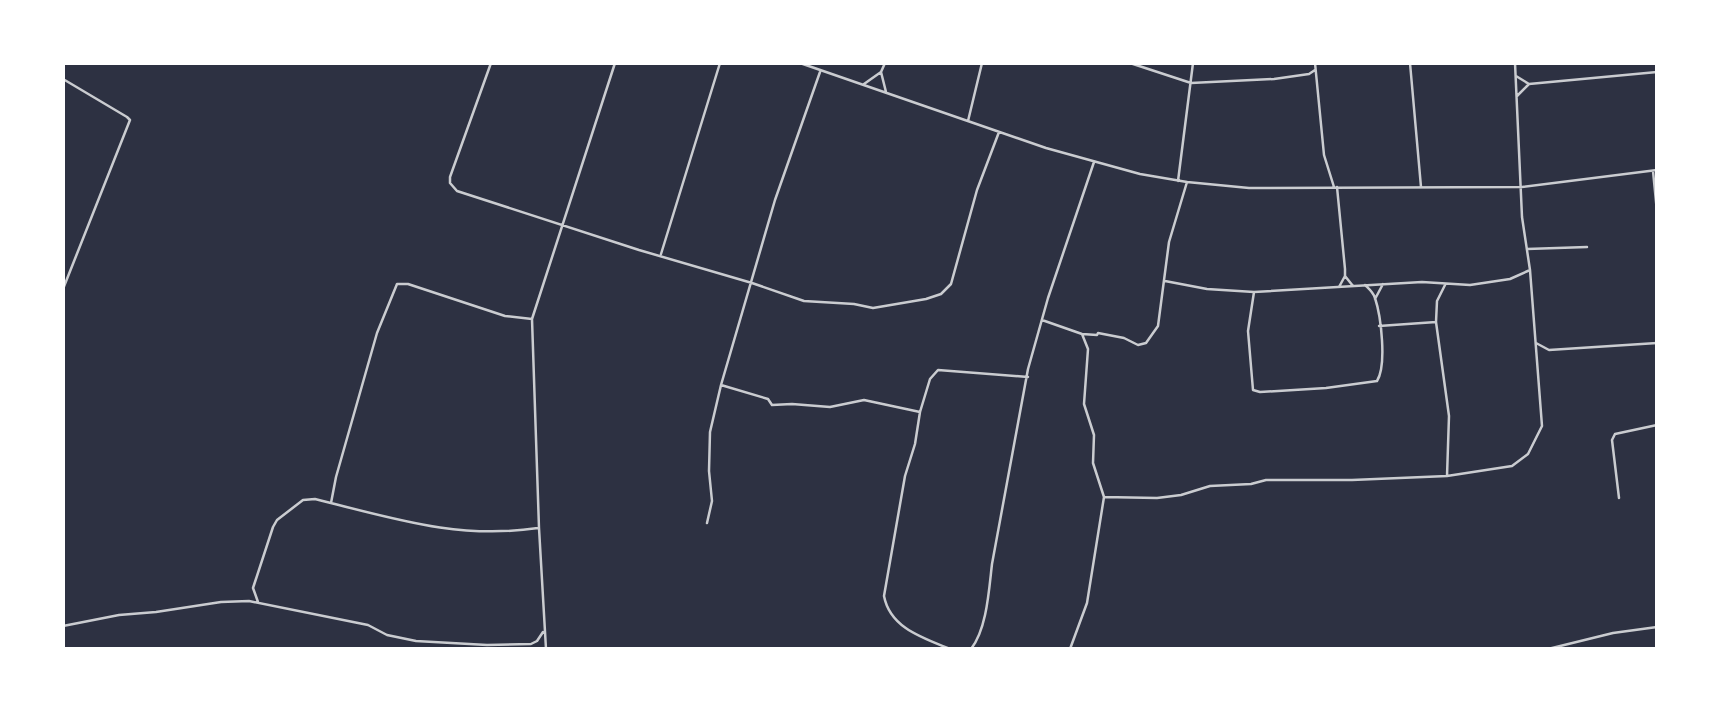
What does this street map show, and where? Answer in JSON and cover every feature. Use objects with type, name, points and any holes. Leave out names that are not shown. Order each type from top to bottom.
[{"type":"street","points":[[491,63],[454,163],[450,184],[461,194],[804,301],[889,307],[941,294],[951,284],[978,190],[999,132]]},
{"type":"street","points":[[546,649],[532,319],[615,63]]},
{"type":"street","points":[[661,256],[720,63]]},
{"type":"street","points":[[800,63],[968,122],[1094,162],[1178,181],[1249,188],[1522,187],[1655,171],[1657,212]]},
{"type":"street","points":[[864,84],[881,72],[885,63]]},
{"type":"street","points":[[968,122],[982,63]]},
{"type":"street","points":[[1130,63],[1191,83],[1274,79],[1309,74],[1315,70]]},
{"type":"street","points":[[1178,181],[1193,63]]},
{"type":"street","points":[[1315,63],[1326,163],[1336,187],[1345,276],[1353,286]]},
{"type":"street","points":[[1410,63],[1422,187]]},
{"type":"street","points":[[1104,498],[1157,498],[1181,495],[1210,486],[1251,484],[1266,480],[1447,476],[1512,466],[1528,454],[1542,426],[1530,270],[1522,217],[1515,63]]},
{"type":"street","points":[[707,523],[712,501],[709,471],[710,432],[721,385],[775,200],[820,71]]},
{"type":"street","points":[[881,72],[886,92]]},
{"type":"street","points":[[1516,76],[1530,84],[1657,72]]},
{"type":"street","points":[[1309,74],[1316,79]]},
{"type":"street","points":[[63,79],[130,121],[63,289]]},
{"type":"street","points":[[1517,96],[1530,84]]},
{"type":"street","points":[[971,649],[979,639],[1028,377],[1042,320],[1094,162]]},
{"type":"street","points":[[1042,320],[1082,334],[1098,333],[1124,338],[1138,345],[1146,343],[1158,326],[1169,242],[1187,182]]},
{"type":"street","points":[[1527,249],[1587,247]]},
{"type":"street","points":[[1165,281],[1208,289],[1254,292],[1422,282],[1445,285],[1510,279],[1530,270]]},
{"type":"street","points":[[1339,287],[1345,276]]},
{"type":"street","points":[[331,503],[377,332],[397,284],[408,284],[505,316],[532,319]]},
{"type":"street","points":[[1375,299],[1383,284]]},
{"type":"street","points":[[1254,292],[1248,331],[1251,385],[1256,392],[1325,388],[1377,381],[1380,375],[1382,349],[1375,299],[1365,285]]},
{"type":"street","points":[[1445,285],[1437,301],[1436,322],[1449,416],[1447,476]]},
{"type":"street","points":[[1379,327],[1436,322]]},
{"type":"street","points":[[1070,649],[1087,603],[1104,498],[1093,463],[1094,435],[1084,404],[1088,349],[1082,334]]},
{"type":"street","points":[[1535,343],[1549,350],[1657,343]]},
{"type":"street","points":[[950,649],[897,623],[886,608],[884,596],[905,476],[915,444],[920,412],[930,379],[938,370],[1028,377]]},
{"type":"street","points":[[721,385],[768,399],[772,405],[830,407],[852,405],[864,400],[920,412]]},
{"type":"street","points":[[1619,498],[1612,440],[1615,434],[1657,425]]},
{"type":"street","points":[[258,602],[253,588],[271,530],[277,520],[303,500],[315,499],[474,533],[539,528]]},
{"type":"street","points":[[63,626],[97,617],[156,612],[207,603],[258,602],[368,625],[387,635],[436,643],[531,644],[544,632]]},
{"type":"street","points":[[1548,649],[1613,633],[1657,627]]}]
